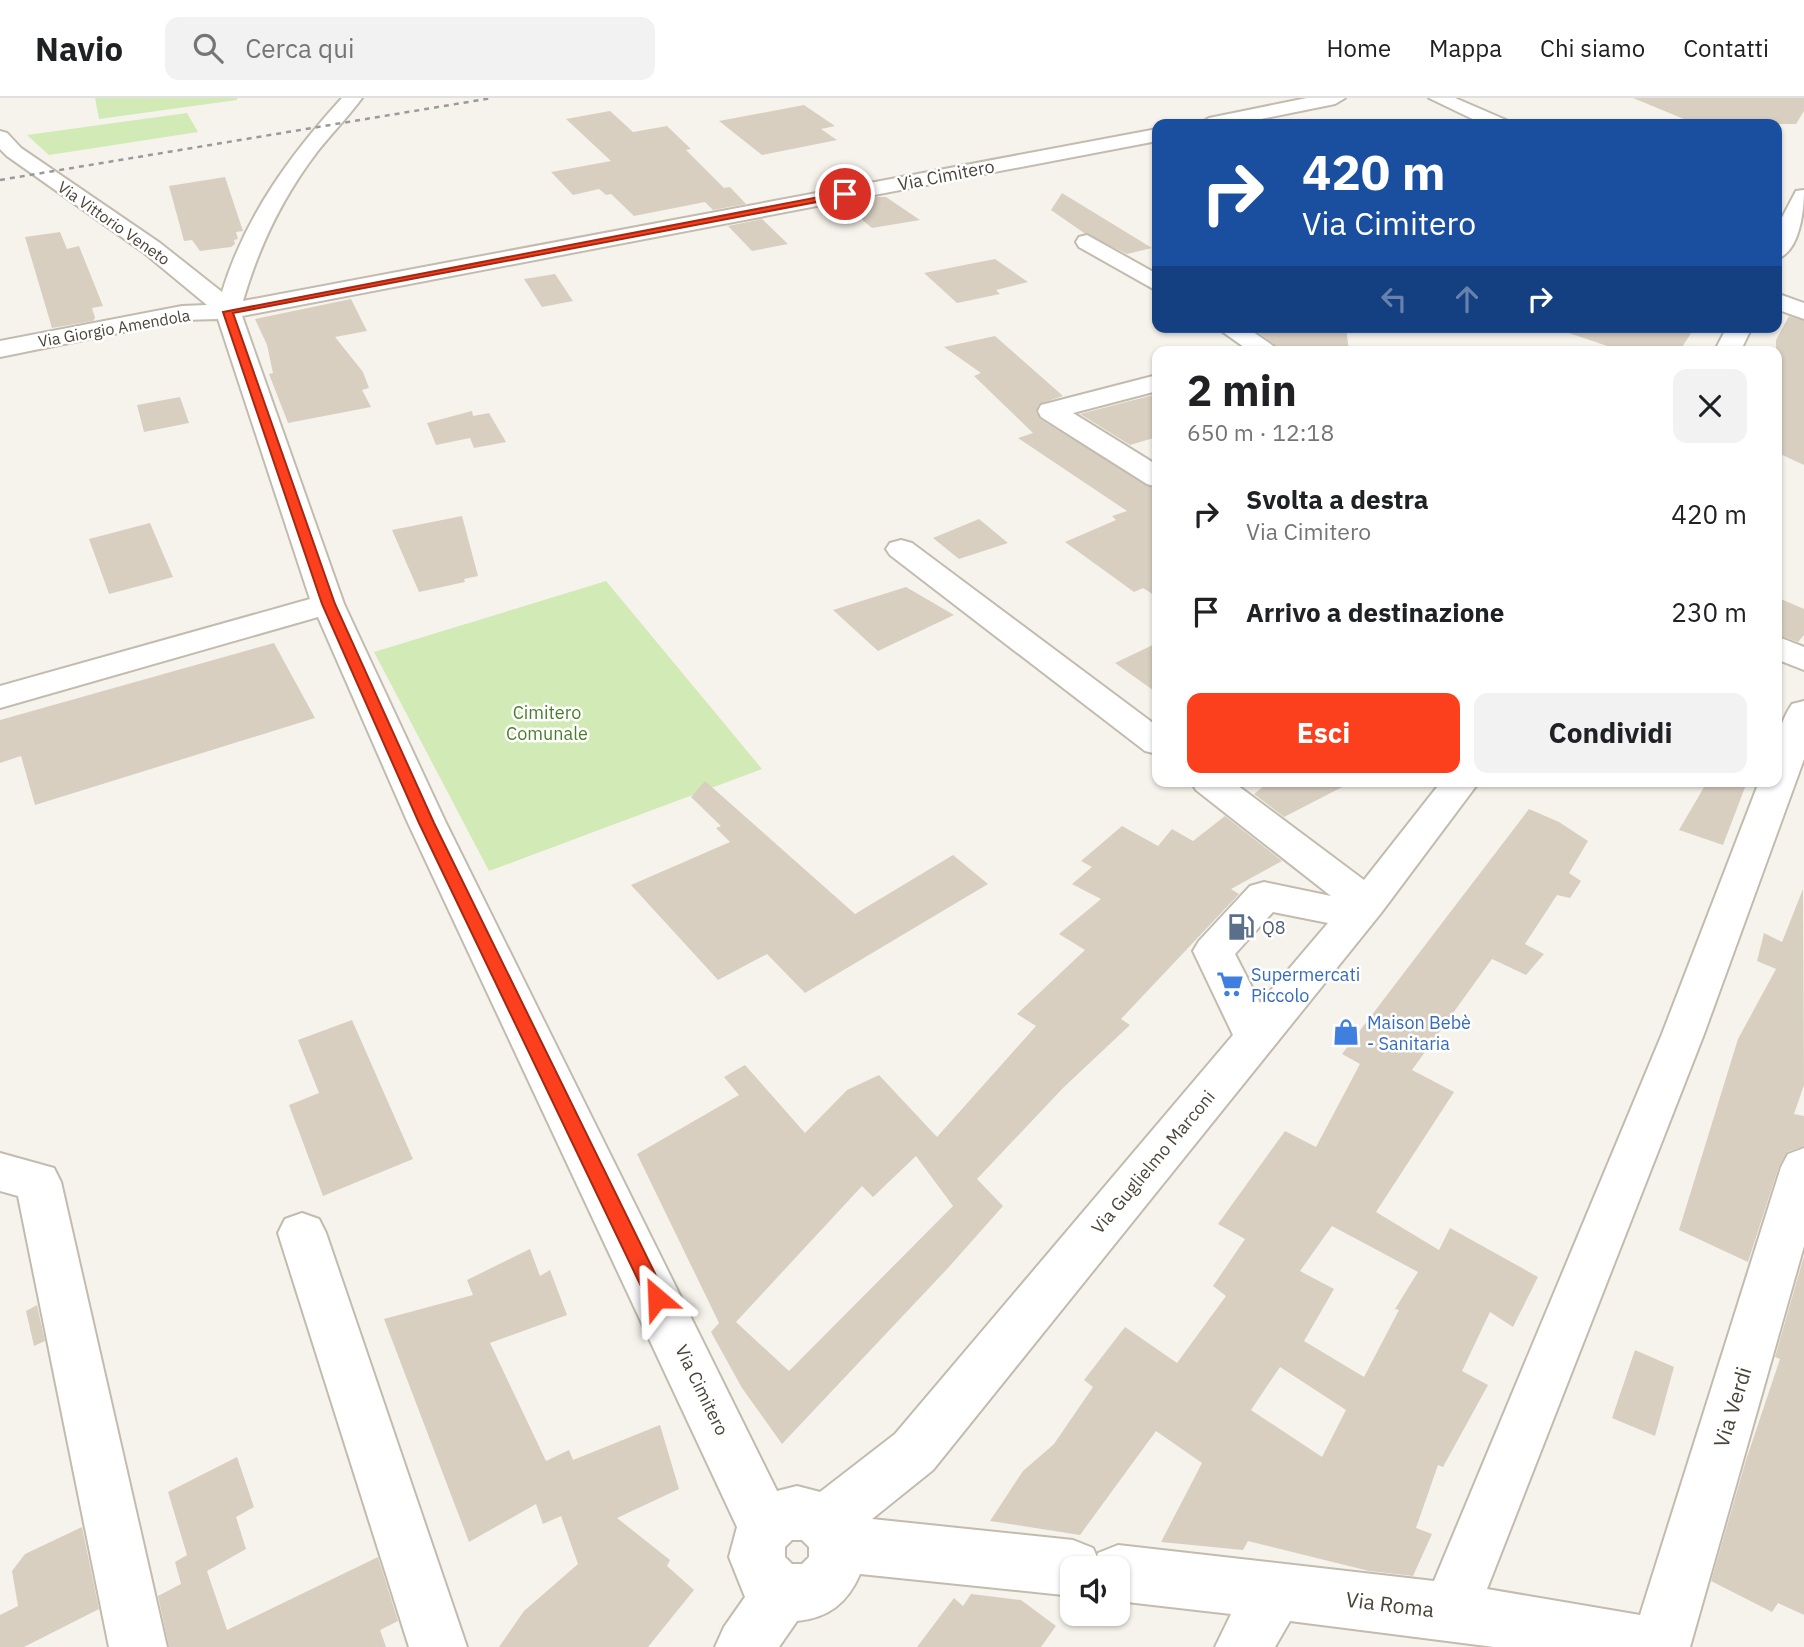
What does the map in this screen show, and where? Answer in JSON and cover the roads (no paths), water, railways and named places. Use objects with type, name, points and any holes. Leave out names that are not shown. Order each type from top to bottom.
[{"type":"street","points":[[228,312],[250,244],[283,184],[322,131],[352,98]]},
{"type":"street","points":[[1233,119],[1335,98]]},
{"type":"street","points":[[1439,98],[1457,116]]},
{"type":"street","name":"Via Vittorio Veneto","points":[[0,136],[25,159],[127,229],[206,290],[228,312]]},
{"type":"street","name":"Via Cimitero","points":[[766,1528],[426,823],[328,604],[228,312],[1152,136]]},
{"type":"street","points":[[1782,240],[1804,196]]},
{"type":"street","points":[[1087,242],[1152,281]]},
{"type":"street","points":[[1782,303],[1804,312]]},
{"type":"street","name":"Via Giorgio Amendola","points":[[0,349],[182,313],[228,312]]},
{"type":"street","points":[[1238,333],[1259,346]]},
{"type":"street","points":[[1152,384],[1051,411],[1152,472]]},
{"type":"street","points":[[901,549],[1152,739]]},
{"type":"street","points":[[0,697],[328,604]]},
{"type":"street","points":[[1782,649],[1804,660]]},
{"type":"street","points":[[1782,771],[1804,712]]},
{"type":"street","points":[[1215,787],[1362,909]]},
{"type":"street","name":"Via Guglielmo Marconi","points":[[831,1534],[914,1452],[1362,909],[1457,787]]},
{"type":"street","points":[[1450,1611],[1683,1034],[1776,787]]},
{"type":"street","points":[[1256,1038],[1213,951],[1264,895],[1362,909]]},
{"type":"street","name":"Via Verdi","points":[[1660,1647],[1804,1167]]},
{"type":"street","points":[[0,1172],[38,1182],[138,1647]]},
{"type":"street","points":[[302,1233],[438,1647]]},
{"type":"street","points":[[831,1534],[832,1571],[823,1582],[798,1593],[785,1592],[763,1577],[756,1552],[766,1528],[789,1514],[802,1512],[831,1534],[895,1548],[1060,1567]]},
{"type":"street","name":"Via Roma","points":[[1130,1574],[1450,1611],[1660,1647]]},
{"type":"street","points":[[1244,1647],[1275,1591]]},
{"type":"street","points":[[744,1647],[785,1592]]},
{"type":"railway","points":[[0,180],[492,98]]},
{"type":"place","name":"Q8","points":[[1241,927]]},
{"type":"place","name":"Supermercati Piccolo","points":[[1230,984]]},
{"type":"place","name":"Maison Bebè - Sanitaria","points":[[1346,1032]]},
{"type":"park label","name":"Cimitero Comunale","points":[[547,722]]}]
